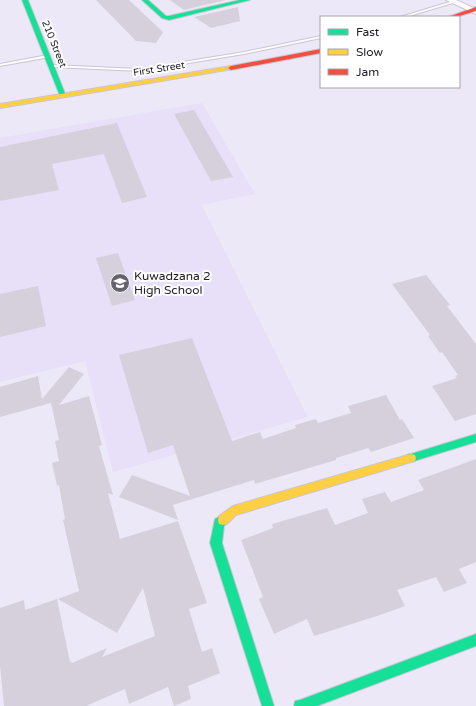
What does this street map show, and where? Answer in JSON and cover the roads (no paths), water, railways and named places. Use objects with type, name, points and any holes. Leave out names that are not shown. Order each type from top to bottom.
[{"type":"street","name":"210 Street","points":[[25,0],[63,96]]},
{"type":"street","points":[[145,0],[164,17],[169,18],[247,0]]},
{"type":"street","points":[[452,1],[475,11]]},
{"type":"street","points":[[454,16],[475,11]]},
{"type":"street","name":"First Street","points":[[0,106],[320,52]]},
{"type":"street","points":[[268,706],[216,544],[219,523],[233,511],[476,438]]},
{"type":"street","points":[[300,706],[476,640]]},
{"type":"lane","points":[[405,16],[452,1]]},
{"type":"lane","points":[[52,66],[140,70],[244,53],[320,37]]},
{"type":"lane","points":[[0,65],[48,56]]},
{"type":"place","name":"Kuwadzana 2 High School","points":[[120,283]]}]
